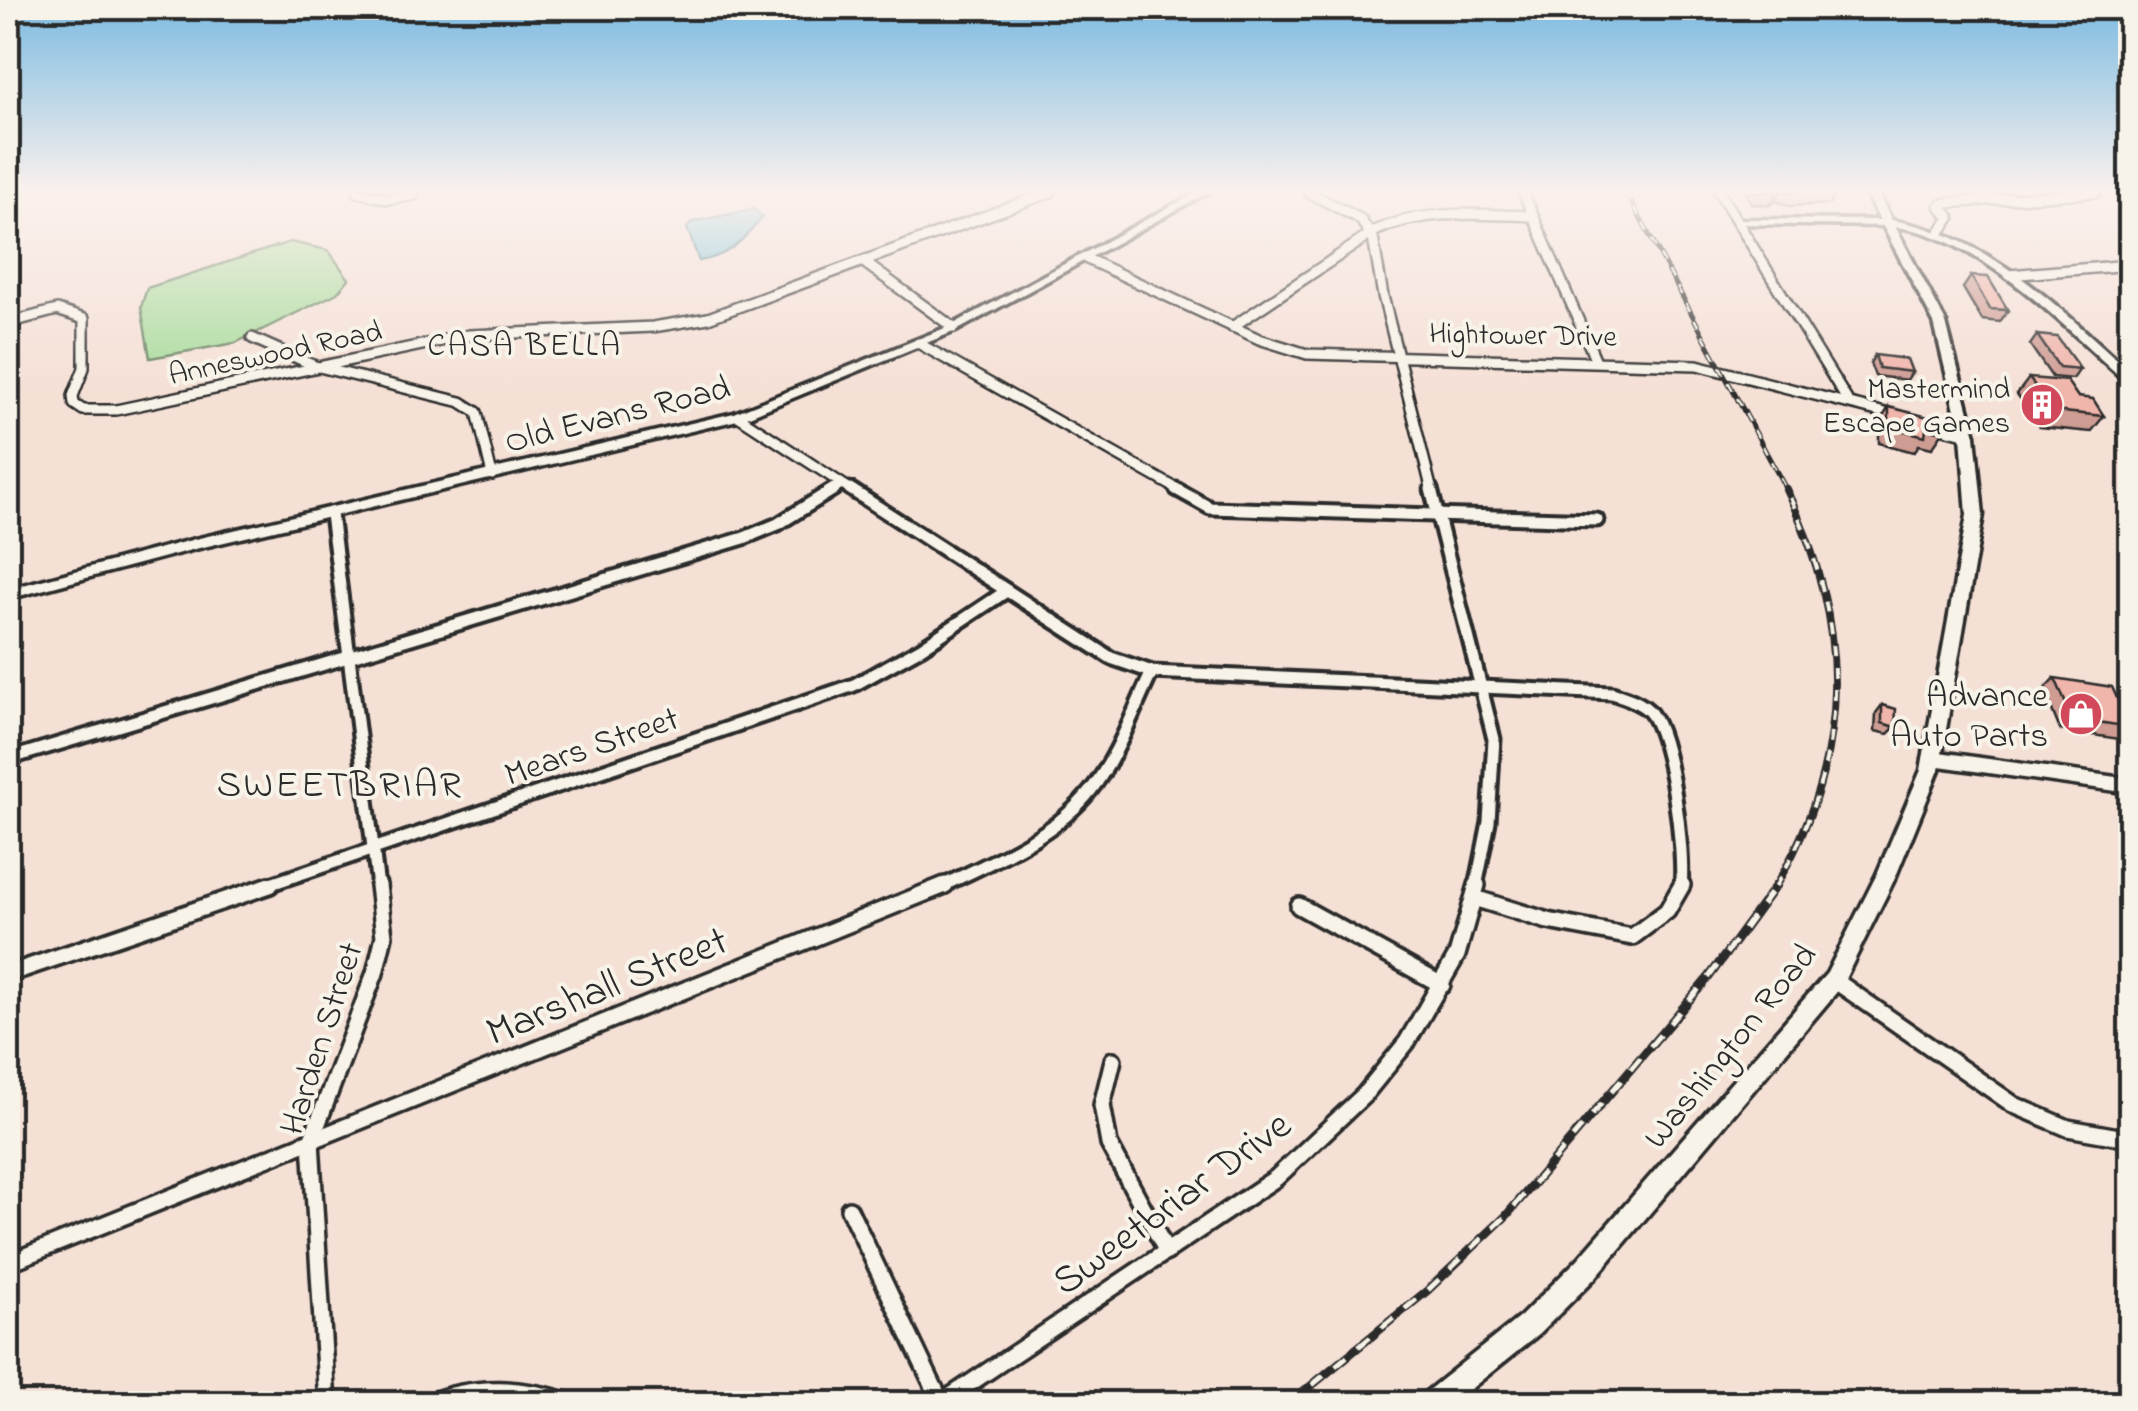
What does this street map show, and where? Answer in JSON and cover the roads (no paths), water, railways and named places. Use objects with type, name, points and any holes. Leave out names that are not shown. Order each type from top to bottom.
[{"type":"main road","name":"Washington Road","points":[[1431,1404],[1530,1326],[1588,1268],[1834,980],[1886,876],[1932,758],[1975,515],[1968,435],[1940,324],[1908,258]]},
{"type":"main road","points":[[1987,258],[2130,378]]},
{"type":"main road","points":[[1932,758],[2130,786]]},
{"type":"street","name":"Anneswood Road","points":[[8,322],[53,310],[77,314],[84,320],[84,368],[73,396],[74,404],[83,410],[116,410],[469,335],[692,322],[878,258]]},
{"type":"street","name":"Hightower Drive","points":[[1088,258],[1232,327],[1306,354],[1708,366],[1968,435]]},
{"type":"street","name":"Old Evans Road","points":[[8,594],[196,544],[738,416],[954,328],[1088,258]]},
{"type":"street","points":[[1232,327],[1338,258]]},
{"type":"street","name":"Sweetbriar Drive","points":[[940,1403],[1276,1178],[1364,1095],[1407,1042],[1457,955],[1474,898],[1489,822],[1494,739],[1398,356],[1378,258]]},
{"type":"street","points":[[1552,258],[1596,361]]},
{"type":"street","points":[[1762,258],[1849,403]]},
{"type":"street","points":[[865,263],[954,328]]},
{"type":"street","points":[[2008,275],[2130,265]]},
{"type":"street","points":[[252,338],[314,366],[462,402],[477,412],[492,475]]},
{"type":"street","points":[[918,343],[1210,508],[1597,520]]},
{"type":"street","points":[[2114,364],[2130,361]]},
{"type":"street","points":[[738,416],[1111,658],[1152,672],[1612,692],[1637,701],[1651,713],[1671,779],[1679,832],[1681,889],[1661,918],[1632,937],[1548,921],[1474,898]]},
{"type":"street","points":[[8,760],[744,538],[778,524],[840,485]]},
{"type":"street","name":"Harden Street","points":[[327,1404],[311,1141],[375,973],[384,936],[330,514]]},
{"type":"street","name":"Mears Street","points":[[8,974],[854,685],[921,648],[1005,592]]},
{"type":"street","name":"Marshall Street","points":[[8,1263],[905,904],[965,875],[1056,820],[1090,791],[1152,672]]},
{"type":"street","points":[[1299,906],[1442,985]]},
{"type":"street","points":[[1834,980],[2014,1105],[2068,1128],[2130,1138]]},
{"type":"street","points":[[1113,1060],[1102,1106],[1109,1144],[1167,1252]]},
{"type":"street","points":[[849,1210],[940,1403]]},
{"type":"street","points":[[425,1404],[445,1394],[512,1386],[576,1404]]},
{"type":"railway","points":[[1661,258],[1786,490]]},
{"type":"railway","points":[[1775,887],[1801,838],[1819,789],[1830,739],[1834,690],[1832,640],[1823,590],[1786,490]]},
{"type":"railway","points":[[1289,1404],[1428,1290],[1506,1216],[1709,977],[1776,885]]},
{"type":"place","name":"Mastermind Escape Games","points":[[2042,405]]},
{"type":"place","name":"Advance Auto Parts","points":[[2081,714]]},
{"type":"district","name":"CASA BELLA","points":[[525,344]]},
{"type":"district","name":"SWEETBRIAR","points":[[340,783]]}]
